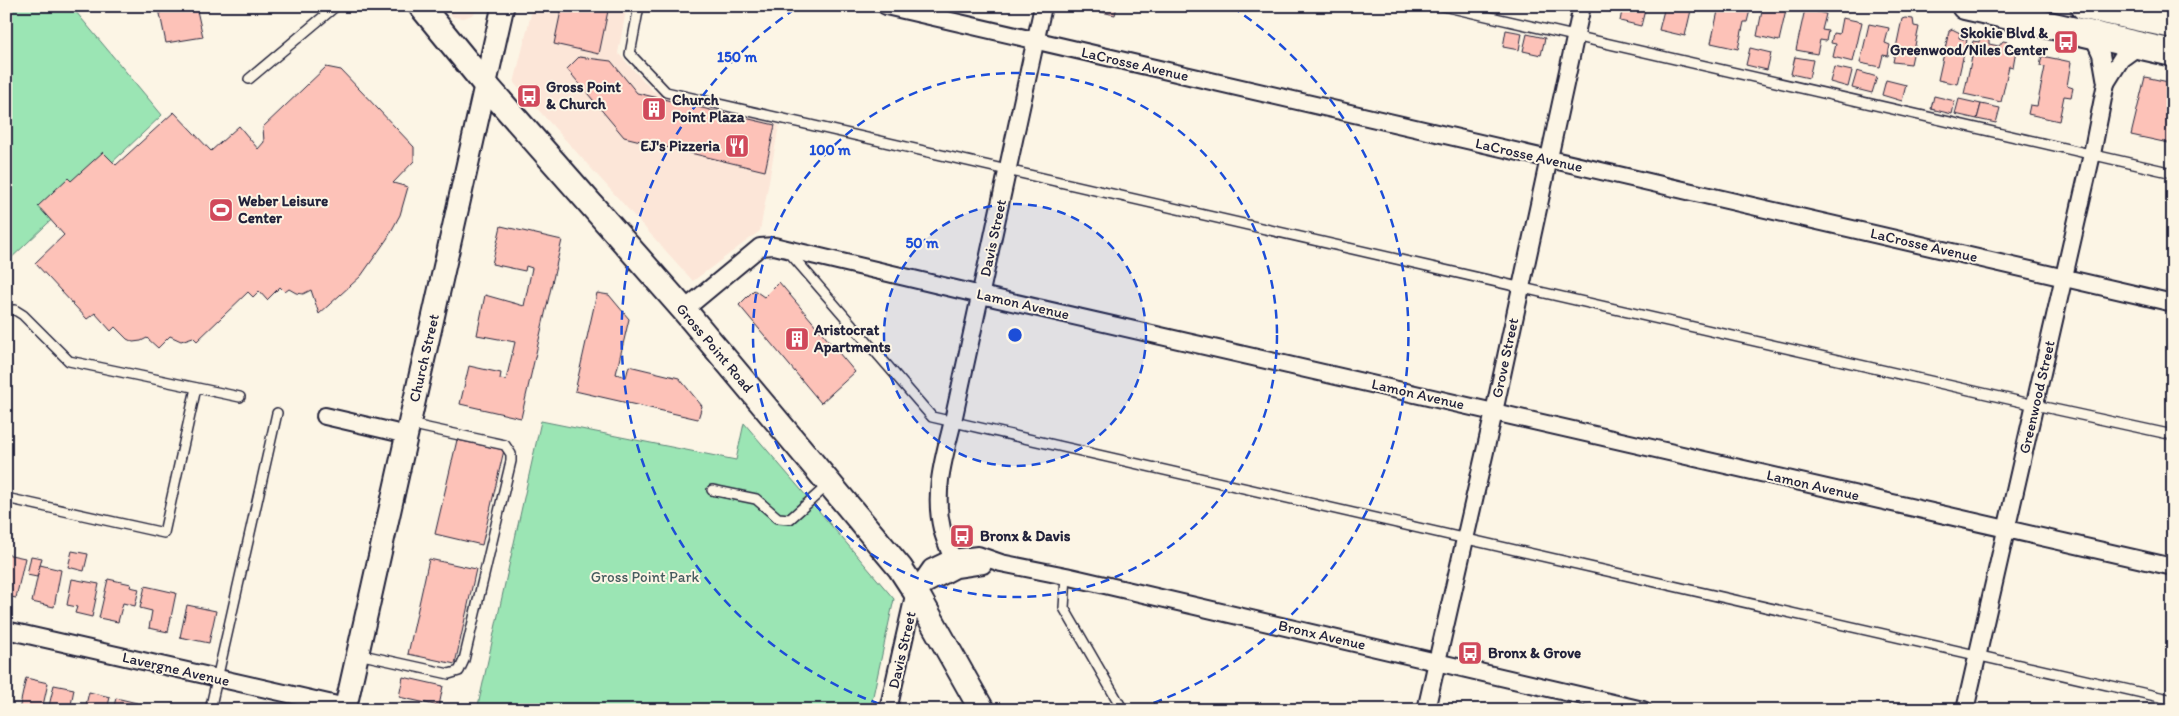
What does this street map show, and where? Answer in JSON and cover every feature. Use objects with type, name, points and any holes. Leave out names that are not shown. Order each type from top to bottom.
[{"type":"main road","name":"Gross Point Road","points":[[421,6],[485,84],[684,310],[900,568],[982,710]]},
{"type":"main road","points":[[1964,6],[2173,53]]},
{"type":"main road","points":[[2084,6],[2173,25]]},
{"type":"main road","points":[[2164,6],[2173,14]]},
{"type":"street","name":"Church Street","points":[[345,708],[503,6]]},
{"type":"street","name":"LaCrosse Avenue","points":[[886,6],[2173,303]]},
{"type":"street","name":"Davis Street","points":[[952,558],[942,530],[939,507],[939,480],[1042,6]]},
{"type":"street","name":"Grove Street","points":[[1426,710],[1494,412],[1582,6]]},
{"type":"street","name":"Greenwood Street","points":[[2092,36],[2101,54],[2106,83]]},
{"type":"street","name":"Greenwood Street","points":[[1966,710],[2092,154],[2106,83],[2121,59],[2138,46]]},
{"type":"street","name":"Lamon Avenue","points":[[684,310],[760,247],[774,246],[980,295],[2173,567]]},
{"type":"street","points":[[325,416],[408,430]]},
{"type":"street","name":"Bronx Avenue","points":[[915,591],[931,568],[952,558],[978,555],[1000,563],[1066,576],[1643,710]]},
{"type":"street","name":"Bronx Avenue","points":[[915,591],[956,569],[1000,563]]},
{"type":"street","name":"Davis Street","points":[[888,710],[915,591]]},
{"type":"street","name":"Lavergne Avenue","points":[[6,630],[345,708]]},
{"type":"lane","points":[[249,78],[336,6]]},
{"type":"lane","points":[[639,6],[630,54],[666,92],[2173,435]]},
{"type":"lane","points":[[1444,6],[2173,173]]},
{"type":"lane","points":[[785,248],[932,417],[2173,700]]},
{"type":"lane","points":[[6,310],[15,310],[23,315],[69,361],[240,397]]},
{"type":"lane","points":[[6,498],[164,533],[196,388]]},
{"type":"lane","points":[[210,710],[277,413]]},
{"type":"lane","points":[[358,654],[450,674],[458,672],[464,660],[511,460],[511,454],[505,445],[408,430]]},
{"type":"lane","points":[[712,490],[756,499],[778,518],[790,519],[829,484]]},
{"type":"lane","points":[[1066,576],[1064,608],[1123,710]]},
{"type":"shaded area","points":[[444,6],[479,6],[474,14],[464,18],[453,17]]},
{"type":"shaded area","name":"Church Point Plaza","points":[[533,6],[627,6],[618,53],[653,91],[779,125],[760,231],[693,281],[514,83]]},
{"type":"green space","points":[[6,6],[71,6],[162,115],[6,263]]},
{"type":"green space","name":"Gross Point Park","points":[[541,421],[736,460],[744,423],[894,599],[870,710],[477,710]]},
{"type":"building","points":[[156,6],[196,6],[203,37],[166,43],[159,9]]},
{"type":"building","points":[[562,6],[609,6],[599,54],[554,44]]},
{"type":"building","points":[[1088,6],[1117,6],[1115,15],[1088,9]]},
{"type":"building","points":[[1623,6],[1646,6],[1641,26],[1620,21]]},
{"type":"building","points":[[1665,6],[1692,6],[1685,36],[1659,30]]},
{"type":"building","points":[[1723,6],[1751,6],[1747,22],[1744,22],[1738,49],[1711,43],[1718,11],[1722,11]]},
{"type":"building","points":[[1763,6],[1787,6],[1779,41],[1757,36]]},
{"type":"building","points":[[1805,9],[1826,14],[1822,30],[1828,31],[1826,41],[1820,40],[1817,54],[1796,50]]},
{"type":"building","points":[[1842,18],[1862,22],[1853,62],[1833,57],[1836,44],[1831,43],[1833,33],[1839,34]]},
{"type":"building","points":[[1902,19],[1913,19],[1914,26],[1919,27],[1911,64],[1893,62]]},
{"type":"building","points":[[1869,24],[1889,28],[1885,43],[1890,45],[1888,56],[1883,55],[1880,67],[1860,63]]},
{"type":"building","points":[[1952,29],[1960,33],[1959,38],[1967,40],[1957,84],[1938,80],[1949,31]]},
{"type":"building","points":[[1506,30],[1522,33],[1519,50],[1503,47]]},
{"type":"building","points":[[1527,34],[1545,38],[1541,55],[1523,51]]},
{"type":"building","points":[[1980,37],[1989,38],[1989,44],[1999,46],[2003,41],[2008,42],[2011,45],[2010,49],[2016,50],[2013,67],[2009,66],[2001,102],[1964,94],[1972,57],[1970,57],[1973,41],[1979,42]]},
{"type":"building","points":[[1750,48],[1771,53],[1767,70],[1746,65]]},
{"type":"building","points":[[2042,56],[2071,62],[2067,86],[2073,88],[2071,97],[2064,96],[2059,121],[2028,114],[2030,105],[2037,106],[2045,67],[2040,66]]},
{"type":"building","name":"Church Point Plaza","points":[[579,57],[611,61],[637,93],[775,125],[765,171],[624,137],[567,69]]},
{"type":"building","points":[[1795,57],[1813,60],[1809,78],[1791,74]]},
{"type":"building","name":"Weber Leisure Center","points":[[326,67],[341,70],[414,147],[414,161],[393,183],[408,187],[400,215],[387,239],[361,276],[319,314],[311,290],[303,294],[289,289],[285,292],[280,287],[267,300],[259,291],[253,297],[248,292],[197,341],[193,337],[181,341],[170,336],[158,348],[147,338],[133,342],[127,339],[115,327],[111,331],[95,313],[87,319],[35,263],[64,235],[38,206],[68,178],[71,181],[103,152],[116,165],[174,112],[211,151],[239,126],[258,149],[264,142],[263,127]]},
{"type":"building","points":[[1834,67],[1852,71],[1848,87],[1830,82]]},
{"type":"building","points":[[1857,71],[1877,77],[1872,93],[1852,88]]},
{"type":"building","points":[[2145,77],[2173,83],[2173,144],[2131,135]]},
{"type":"building","points":[[1886,80],[1906,85],[1902,101],[1882,95]]},
{"type":"building","points":[[1934,96],[1955,101],[1952,114],[1931,109]]},
{"type":"building","points":[[1959,99],[1981,104],[1977,119],[1955,114]]},
{"type":"building","points":[[1981,104],[2000,108],[1996,123],[1977,119]]},
{"type":"building","points":[[501,226],[562,240],[521,418],[460,404],[469,366],[501,373],[500,379],[506,380],[515,342],[477,335],[485,295],[524,306],[532,268],[526,266],[525,271],[492,264]]},
{"type":"building","name":"Aristocrat Apartments","points":[[779,282],[855,372],[821,403],[739,305],[754,290],[764,297]]},
{"type":"building","points":[[597,293],[609,295],[629,319],[616,374],[626,377],[629,366],[679,378],[702,406],[698,419],[575,391]]},
{"type":"building","points":[[457,440],[504,450],[482,545],[435,534]]},
{"type":"building","points":[[72,551],[88,554],[84,571],[68,567]]},
{"type":"building","points":[[6,554],[25,558],[16,598],[6,596]]},
{"type":"building","points":[[31,556],[42,558],[37,577],[27,575]]},
{"type":"building","points":[[429,559],[476,569],[455,664],[408,654]]},
{"type":"building","points":[[40,565],[61,570],[54,607],[32,602]]},
{"type":"building","points":[[72,579],[99,584],[92,617],[75,613],[77,607],[67,605]]},
{"type":"building","points":[[108,579],[131,584],[130,587],[139,589],[135,606],[123,603],[118,622],[99,618]]},
{"type":"building","points":[[145,586],[176,593],[168,632],[149,628],[152,611],[140,608]]},
{"type":"building","points":[[187,605],[216,611],[209,643],[180,637]]},
{"type":"building","points":[[6,674],[12,675],[6,701]]},
{"type":"building","points":[[403,677],[443,686],[439,706],[399,697]]},
{"type":"building","points":[[26,678],[48,683],[42,710],[19,710]]},
{"type":"building","points":[[54,685],[74,689],[70,710],[48,710]]},
{"type":"building","points":[[89,692],[110,697],[107,710],[81,710],[85,709]]},
{"type":"building","points":[[116,698],[137,703],[135,710],[113,710]]},
{"type":"place","name":"Skokie Blvd & Greenwood/Niles Center","points":[[2066,42]]},
{"type":"place","name":"Gross Point & Church","points":[[529,96]]},
{"type":"place","name":"Church Point Plaza","points":[[654,109]]},
{"type":"place","name":"EJ's Pizzeria","points":[[737,146]]},
{"type":"place","name":"Weber Leisure Center","points":[[221,210]]},
{"type":"place","name":"Aristocrat Apartments","points":[[797,339]]},
{"type":"place","name":"Bronx & Davis","points":[[962,536]]},
{"type":"place","name":"Bronx & Grove","points":[[1470,653]]}]
